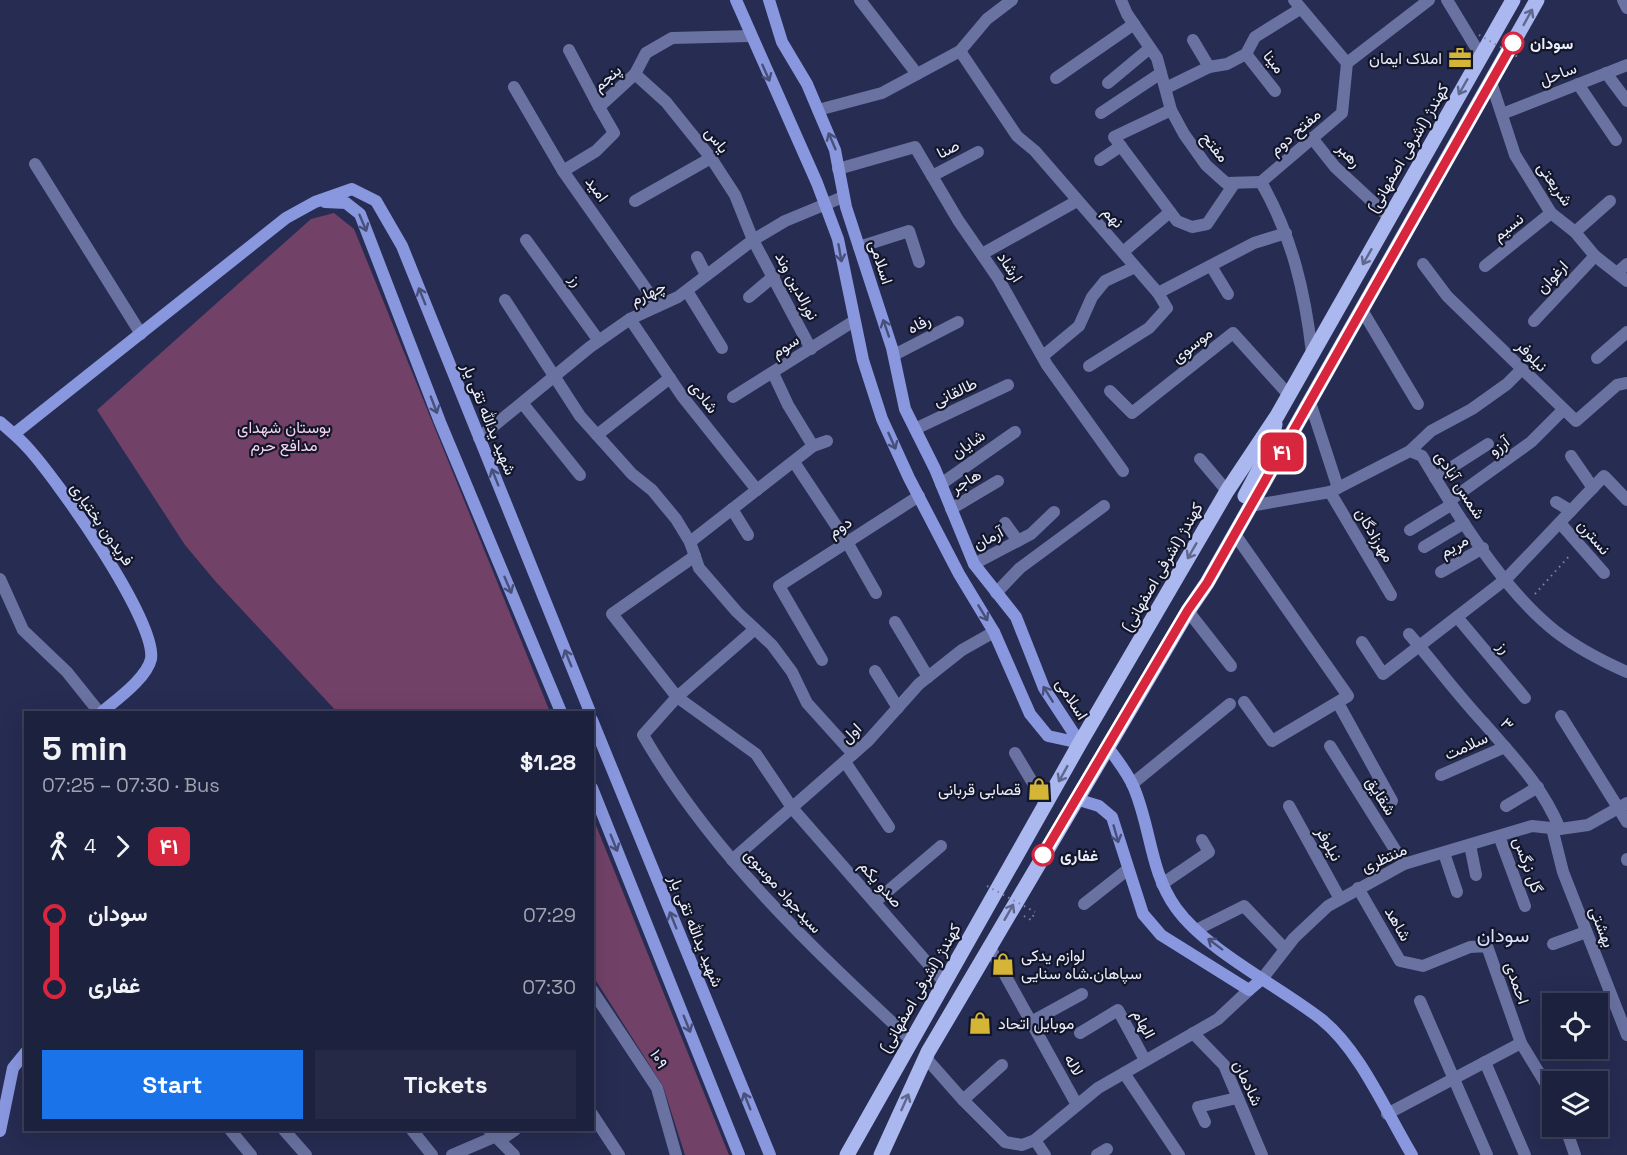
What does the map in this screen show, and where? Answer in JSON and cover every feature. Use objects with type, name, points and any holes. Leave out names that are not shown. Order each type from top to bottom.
[{"type":"main road","name":"کهندژ (اشرفی اصفهانی)","points":[[847,1155],[1080,743],[1227,491],[1277,416],[1513,0]]},
{"type":"main road","points":[[881,1155],[925,1057],[1107,746],[1188,610],[1207,583],[1537,0]]},
{"type":"main road","points":[[1249,508],[1241,507],[1242,501],[1270,450],[1277,416]]},
{"type":"main road","points":[[1207,526],[1223,514],[1230,521],[1207,583]]},
{"type":"street","name":"اسلامی","points":[[736,0],[837,238],[863,360],[882,419],[959,574],[994,632],[1030,714],[1048,736],[1080,743]]},
{"type":"street","name":"اسلامی","points":[[769,0],[782,42],[807,84],[836,150],[843,197],[894,355],[905,409],[941,484],[974,564],[1016,617],[1044,688],[1080,743]]},
{"type":"street","points":[[860,0],[917,74]]},
{"type":"street","points":[[818,110],[882,93],[960,51],[987,19],[1012,0]]},
{"type":"street","name":"مفتح","points":[[1121,0],[1150,48],[1161,73],[1171,110],[1206,165],[1226,183],[1262,182]]},
{"type":"street","points":[[1166,88],[1209,67],[1227,64],[1246,54],[1255,37],[1297,4],[1347,63],[1429,0]]},
{"type":"street","points":[[1447,0],[1481,56]]},
{"type":"street","points":[[1623,0],[1627,8]]},
{"type":"street","points":[[1056,78],[1134,24]]},
{"type":"street","name":"پنجم","points":[[563,171],[596,151],[614,133],[599,107],[635,74],[646,53],[672,38],[750,36]]},
{"type":"street","points":[[1193,40],[1209,67]]},
{"type":"street","points":[[1108,83],[1150,48]]},
{"type":"street","points":[[569,50],[599,107]]},
{"type":"street","name":"نهم","points":[[960,51],[1017,136],[1035,151],[1158,293]]},
{"type":"street","name":"مینا","points":[[1246,54],[1275,91]]},
{"type":"street","name":"مفتح دوم","points":[[1262,182],[1342,113],[1347,63]]},
{"type":"street","name":"ساحل","points":[[1502,114],[1627,65]]},
{"type":"street","points":[[1101,113],[1161,73]]},
{"type":"street","points":[[1606,73],[1627,101]]},
{"type":"street","name":"یاس","points":[[635,74],[666,102],[711,158],[735,195],[753,240]]},
{"type":"street","name":"شریعتی","points":[[1491,82],[1515,155],[1551,213],[1575,232],[1595,256],[1622,268],[1627,281]]},
{"type":"street","points":[[1578,84],[1616,140]]},
{"type":"street","name":"امید","points":[[514,87],[563,171],[658,306]]},
{"type":"street","points":[[1171,110],[1114,137],[1177,221],[1192,227],[1207,224],[1234,183]]},
{"type":"street","name":"رهبر","points":[[1312,138],[1335,166],[1389,218]]},
{"type":"street","points":[[1100,160],[1121,146]]},
{"type":"street","name":"ارشاد","points":[[838,169],[915,147],[1043,356],[1123,471]]},
{"type":"street","name":"صنا","points":[[932,176],[978,152]]},
{"type":"street","points":[[635,201],[711,158]]},
{"type":"street","points":[[35,164],[141,334]]},
{"type":"street","points":[[1262,182],[1286,233],[1306,303],[1312,353]]},
{"type":"street","name":"شهید یدالله تقی یار","points":[[14,434],[286,218],[315,202],[352,189],[376,201],[402,246],[590,711]]},
{"type":"street","name":"چهارم","points":[[479,438],[599,340],[630,319],[687,291],[753,240],[785,221],[843,197]]},
{"type":"street","points":[[982,254],[1077,201]]},
{"type":"street","points":[[1575,232],[1610,201]]},
{"type":"street","points":[[315,202],[346,203],[360,214],[440,422],[561,711]]},
{"type":"street","points":[[1123,252],[1170,212]]},
{"type":"street","name":"نسیم","points":[[1485,266],[1551,213]]},
{"type":"street","points":[[859,247],[909,231],[920,262]]},
{"type":"street","points":[[1089,366],[1149,328],[1167,308],[1158,293],[1254,243],[1286,233]]},
{"type":"street","name":"رز","points":[[526,240],[599,340]]},
{"type":"street","name":"نورالدین وند","points":[[753,240],[811,349]]},
{"type":"street","name":"ارغوان","points":[[1534,321],[1595,256]]},
{"type":"street","points":[[697,257],[706,275]]},
{"type":"street","name":"نیلوفر","points":[[1423,264],[1447,296],[1563,410]]},
{"type":"street","points":[[1211,266],[1228,294]]},
{"type":"street","points":[[1043,356],[1079,326],[1092,297],[1105,280],[1135,267]]},
{"type":"street","points":[[749,297],[774,276]]},
{"type":"street","points":[[687,291],[722,348]]},
{"type":"street","points":[[505,300],[580,416],[632,474],[652,490],[676,519],[690,542],[699,568],[717,591],[772,645],[792,672],[807,702],[849,758],[889,827]]},
{"type":"street","points":[[1362,310],[1418,404]]},
{"type":"street","name":"شادی","points":[[630,319],[670,378],[757,490]]},
{"type":"street","name":"سوم","points":[[733,397],[854,321]]},
{"type":"street","name":"رفاه","points":[[894,355],[958,322]]},
{"type":"street","points":[[1597,358],[1627,332]]},
{"type":"street","name":"موسوی","points":[[1110,391],[1132,413],[1233,333],[1288,394]]},
{"type":"street","points":[[1410,452],[1431,431],[1472,409],[1507,384],[1522,369]]},
{"type":"street","points":[[773,373],[788,405],[813,446]]},
{"type":"street","points":[[597,435],[670,378]]},
{"type":"street","points":[[1563,410],[1576,421],[1617,385],[1627,383]]},
{"type":"street","name":"طالقانی","points":[[915,429],[1008,385]]},
{"type":"street","points":[[1310,402],[1334,490]]},
{"type":"street","points":[[523,404],[580,475]]},
{"type":"street","name":"آرزو","points":[[1410,530],[1531,442],[1563,410]]},
{"type":"street","name":"فریدون بختیاری","points":[[0,422],[27,447],[113,564],[149,639],[151,660],[134,685],[101,711]]},
{"type":"street","name":"شایان","points":[[941,484],[1015,432]]},
{"type":"street","points":[[690,542],[813,446],[827,441]]},
{"type":"street","points":[[1435,478],[1488,444]]},
{"type":"street","name":"شمس آبادی","points":[[1249,508],[1334,490],[1410,452],[1422,456],[1464,523],[1526,603],[1555,631],[1599,660],[1627,672]]},
{"type":"street","points":[[1571,456],[1593,488]]},
{"type":"street","points":[[1200,459],[1227,491]]},
{"type":"street","points":[[794,462],[847,542],[876,592]]},
{"type":"street","points":[[1362,642],[1383,674],[1506,579],[1604,476],[1627,500]]},
{"type":"street","name":"هاجر","points":[[951,509],[998,481]]},
{"type":"street","name":"مهرزادگان","points":[[1334,490],[1391,595]]},
{"type":"street","name":"دوم","points":[[822,660],[779,586],[919,496]]},
{"type":"street","points":[[1556,502],[1571,511]]},
{"type":"street","points":[[996,593],[1020,568],[1104,507]]},
{"type":"street","points":[[732,509],[748,535]]},
{"type":"street","name":"آرمان","points":[[974,564],[1031,534],[1054,512]]},
{"type":"street","name":"آرمان","points":[[1005,523],[1018,541]]},
{"type":"street","points":[[1424,547],[1464,523]]},
{"type":"street","name":"نسترن","points":[[1560,523],[1604,573]]},
{"type":"street","points":[[1234,533],[1348,696],[1272,741],[1244,702]]},
{"type":"street","name":"مریم","points":[[1441,572],[1483,548]]},
{"type":"street","name":"صدو یکم","points":[[695,556],[612,614],[677,698],[756,754],[793,809],[944,982]]},
{"type":"street","points":[[0,579],[23,630],[67,672],[99,711]]},
{"type":"street","points":[[1188,610],[1231,666]]},
{"type":"street","name":"رز","points":[[1457,617],[1525,698]]},
{"type":"street","points":[[895,622],[928,677]]},
{"type":"street","points":[[677,698],[755,629]]},
{"type":"street","name":"اول","points":[[732,860],[849,758],[928,677],[962,650],[994,632]]},
{"type":"street","name":"۳","points":[[1409,634],[1505,747],[1516,756],[1548,801],[1556,829]]},
{"type":"street","points":[[875,671],[898,708]]},
{"type":"street","name":"سیدجواد موسوی","points":[[677,698],[643,735],[689,807],[732,860],[805,941],[911,1040]]},
{"type":"street","points":[[1338,703],[1392,801]]},
{"type":"street","points":[[1132,784],[1230,705]]},
{"type":"street","points":[[1561,716],[1623,805],[1627,822]]},
{"type":"street","name":"شهید یدالله تقی یار","points":[[594,725],[770,1155]]},
{"type":"street","points":[[1107,746],[1132,784],[1162,884],[1177,909],[1196,930],[1322,1020],[1346,1044],[1412,1155]]},
{"type":"street","name":"شقایق","points":[[1330,746],[1404,864]]},
{"type":"street","name":"سلامت","points":[[1441,775],[1505,747]]},
{"type":"street","points":[[1016,753],[1046,805]]},
{"type":"street","points":[[1506,806],[1538,787]]},
{"type":"street","points":[[594,793],[739,1155]]},
{"type":"street","points":[[1076,799],[1098,806],[1112,817],[1127,870],[1143,914],[1161,935],[1249,990]]},
{"type":"street","name":"منتظری","points":[[1262,978],[1285,949],[1328,906],[1404,864],[1532,826],[1556,829],[1588,825],[1623,805]]},
{"type":"street","name":"نیلوفر","points":[[1289,806],[1340,898]]},
{"type":"street","name":"بهشتی","points":[[1556,829],[1563,872],[1626,1028]]},
{"type":"street","name":"گل نرگس","points":[[1499,836],[1525,906]]},
{"type":"street","points":[[1162,884],[1209,852],[1202,840]]},
{"type":"street","points":[[1470,845],[1476,876]]},
{"type":"street","points":[[875,902],[941,846]]},
{"type":"street","points":[[1444,853],[1457,892]]},
{"type":"street","points":[[1084,904],[1127,870]]},
{"type":"street","name":"شاهد","points":[[1358,888],[1400,961],[1423,966],[1470,947],[1487,946]]},
{"type":"street","points":[[1196,930],[1244,906],[1285,949]]},
{"type":"street","points":[[1552,944],[1586,932]]},
{"type":"street","name":"لاله","points":[[989,946],[1077,1105]]},
{"type":"street","name":"احمدی","points":[[1487,946],[1521,1043],[1542,1078]]},
{"type":"street","points":[[925,1057],[1005,1142],[1022,1145],[1035,1140],[1077,1105],[1124,1073],[1218,1019],[1262,978]]},
{"type":"street","name":"۱۰۹","points":[[594,993],[657,1088],[676,1155]]},
{"type":"street","points":[[1031,1022],[1082,994]]},
{"type":"street","points":[[1420,1000],[1487,1155]]},
{"type":"street","name":"الهام","points":[[1080,1033],[1118,1010],[1145,1060]]},
{"type":"street","name":"شادمان","points":[[1193,1033],[1224,1065],[1262,1155]]},
{"type":"street","points":[[1387,1114],[1521,1043]]},
{"type":"street","points":[[0,1131],[14,1068],[24,1055]]},
{"type":"street","points":[[1485,1062],[1525,1155]]},
{"type":"street","points":[[963,1100],[1002,1065]]},
{"type":"street","points":[[1124,1073],[1179,1155]]},
{"type":"street","points":[[1205,1122],[1198,1107],[1238,1098]]},
{"type":"street","points":[[594,1117],[619,1155]]},
{"type":"street","points":[[231,1131],[251,1155]]},
{"type":"street","points":[[286,1131],[306,1155]]},
{"type":"street","points":[[413,1131],[432,1155]]},
{"type":"street","points":[[452,1155],[495,1135],[511,1131]]},
{"type":"street","points":[[495,1135],[514,1155]]},
{"type":"street","points":[[1569,1137],[1575,1155]]},
{"type":"street","points":[[1035,1140],[1045,1155]]},
{"type":"path","points":[[1479,35],[1520,58]]},
{"type":"path","points":[[1526,603],[1579,545]]},
{"type":"path","points":[[987,886],[1035,912],[1031,920]]},
{"type":"green space","name":"بوستان شهدای مدافع حرم","points":[[334,213],[354,229],[550,711],[336,711],[216,582],[185,545],[97,410],[311,219]]},
{"type":"green space","points":[[594,820],[729,1155],[685,1155],[663,1086],[594,978]]},
{"type":"bus line","name":"۴۱","points":[[1043,855],[1188,610],[1207,583],[1513,43]]},
{"type":"place","name":"سودان","points":[[1513,43]]},
{"type":"place","name":"املاک ایمان","points":[[1460,58]]},
{"type":"place","name":"قصابی قربانی","points":[[1039,789]]},
{"type":"place","name":"غفاری","points":[[1043,855]]},
{"type":"place","name":"لوازم یدکی سپاهان.شاه سنایی","points":[[1003,964]]},
{"type":"place","name":"موبایل اتحاد","points":[[980,1023]]},
{"type":"district","name":"سودان","points":[[1503,935]]}]
